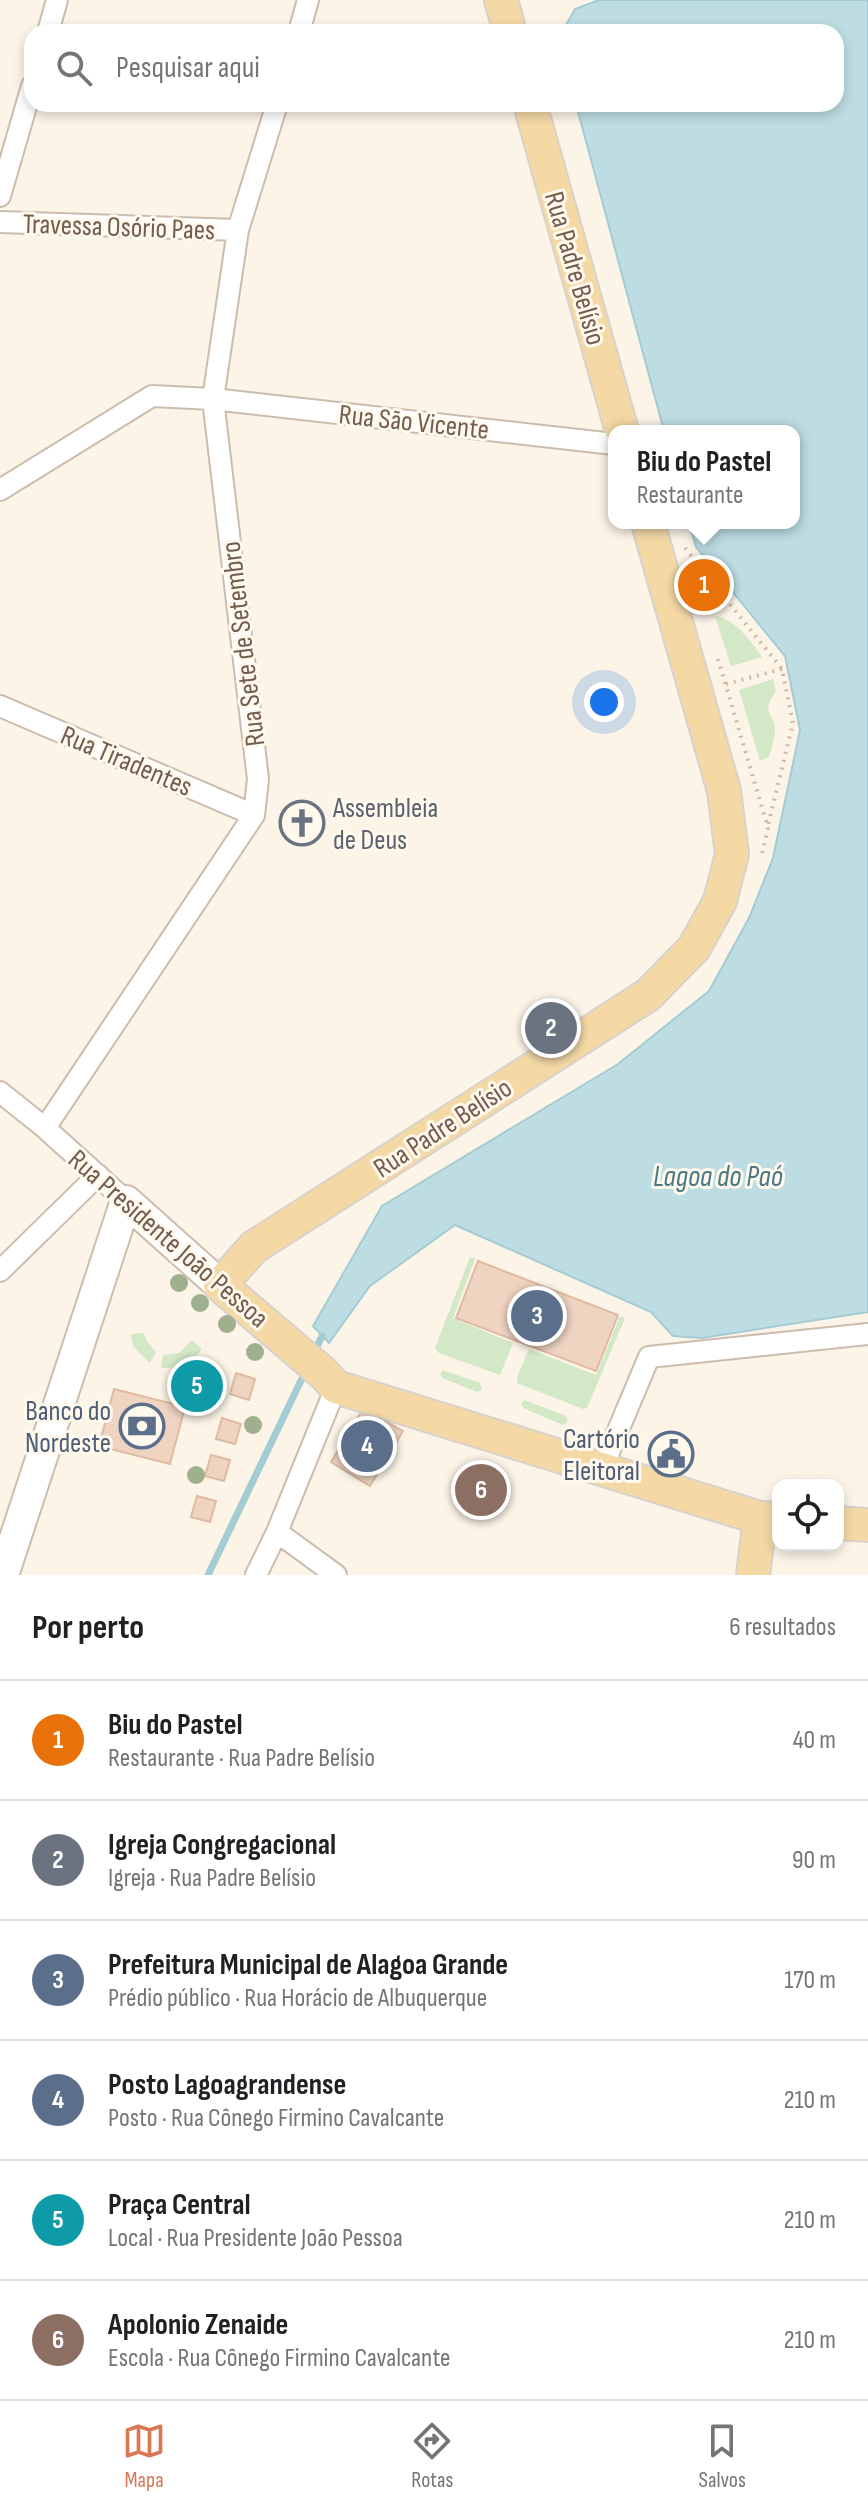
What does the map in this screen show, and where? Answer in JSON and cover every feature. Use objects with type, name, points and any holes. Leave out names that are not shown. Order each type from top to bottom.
[{"type":"main road","points":[[501,0],[508,24]]},
{"type":"main road","name":"Rua Padre Belísio","points":[[532,112],[620,425]]},
{"type":"main road","name":"Rua Padre Belísio","points":[[220,1285],[254,1247],[648,995],[694,948],[720,901],[732,854],[724,791],[650,529]]},
{"type":"main road","name":"Rua Presidente João Pessoa","points":[[220,1285],[330,1380]]},
{"type":"main road","points":[[330,1380],[601,1471],[769,1518],[753,1575]]},
{"type":"main road","points":[[844,1523],[868,1525]]},
{"type":"street","points":[[50,24],[57,0]]},
{"type":"street","points":[[301,24],[308,0]]},
{"type":"street","points":[[0,196],[24,112]]},
{"type":"street","name":"Rua Sete de Setembro","points":[[45,1128],[254,815],[258,779],[213,399],[238,230],[275,112]]},
{"type":"street","name":"Travessa Osório Paes","points":[[0,222],[238,230]]},
{"type":"street","name":"Rua São Vicente","points":[[0,490],[152,396],[213,399],[608,443]]},
{"type":"street","name":"Rua Tiradentes","points":[[0,706],[254,815]]},
{"type":"street","name":"Rua Presidente João Pessoa","points":[[0,1092],[45,1128],[220,1285]]},
{"type":"street","points":[[0,1271],[98,1175]]},
{"type":"street","points":[[3,1575],[126,1201]]},
{"type":"street","points":[[601,1471],[649,1357],[868,1334]]},
{"type":"street","points":[[256,1575],[277,1532],[330,1380]]},
{"type":"street","points":[[277,1532],[336,1575]]},
{"type":"path","points":[[686,557],[681,543],[782,669],[793,723],[761,859]]},
{"type":"path","points":[[717,656],[768,828]]},
{"type":"path","points":[[726,684],[782,669]]},
{"type":"green space","points":[[715,616],[735,626],[762,657],[731,666]]},
{"type":"green space","points":[[773,679],[776,691],[768,708],[774,723],[774,736],[769,757],[760,761],[739,690]]},
{"type":"green space","points":[[470,1257],[475,1259],[453,1318],[513,1343],[500,1375],[439,1353],[435,1348]]},
{"type":"green space","points":[[620,1316],[625,1318],[587,1408],[517,1383],[529,1349],[596,1375]]},
{"type":"green space","points":[[144,1333],[156,1352],[150,1363],[133,1346],[131,1334]]},
{"type":"green space","points":[[192,1340],[202,1349],[193,1358],[179,1366],[161,1368],[163,1355],[179,1353]]},
{"type":"green space","points":[[443,1370],[480,1383],[482,1390],[477,1392],[442,1378],[440,1374]]},
{"type":"green space","points":[[524,1400],[566,1416],[568,1422],[563,1425],[523,1408],[521,1404]]},
{"type":"water","name":"Lagoa do Paó","points":[[599,0],[868,0],[868,1312],[702,1338],[673,1336],[651,1312],[455,1225],[370,1286],[329,1343],[313,1326],[382,1206],[618,1064],[709,991],[749,918],[773,858],[800,730],[785,656],[696,547],[691,529],[800,529],[800,425],[662,425],[578,112],[844,112],[844,24],[567,24],[575,9]]},
{"type":"building","points":[[478,1261],[618,1315],[596,1371],[456,1318]]},
{"type":"building","points":[[236,1373],[255,1379],[249,1400],[230,1394]]},
{"type":"building","name":"Banco do Nordeste","points":[[114,1389],[185,1407],[170,1464],[99,1446]]},
{"type":"building","points":[[363,1409],[403,1431],[370,1486],[331,1462]]},
{"type":"building","points":[[222,1418],[241,1424],[235,1444],[216,1439]]},
{"type":"building","points":[[211,1455],[230,1460],[224,1481],[205,1476]]},
{"type":"building","points":[[197,1496],[216,1501],[210,1522],[191,1517]]},
{"type":"waterway","points":[[313,1355],[322,1336]]},
{"type":"waterway","points":[[208,1575],[306,1370]]},
{"type":"place","name":"Biu do Pastel","points":[[704,585]]},
{"type":"place","name":"Assembleia de Deus","points":[[302,823]]},
{"type":"place","name":"Igreja Congregacional","points":[[551,1028]]},
{"type":"place","name":"Prefeitura Municipal de Alagoa Grande","points":[[537,1316]]},
{"type":"place","name":"Praça Central","points":[[197,1386]]},
{"type":"place","name":"Banco do Nordeste","points":[[142,1426]]},
{"type":"place","name":"Posto Lagoagrandense","points":[[367,1446]]},
{"type":"place","name":"Cartório Eleitoral","points":[[671,1454]]},
{"type":"place","name":"Apolonio Zenaide","points":[[481,1490]]}]
